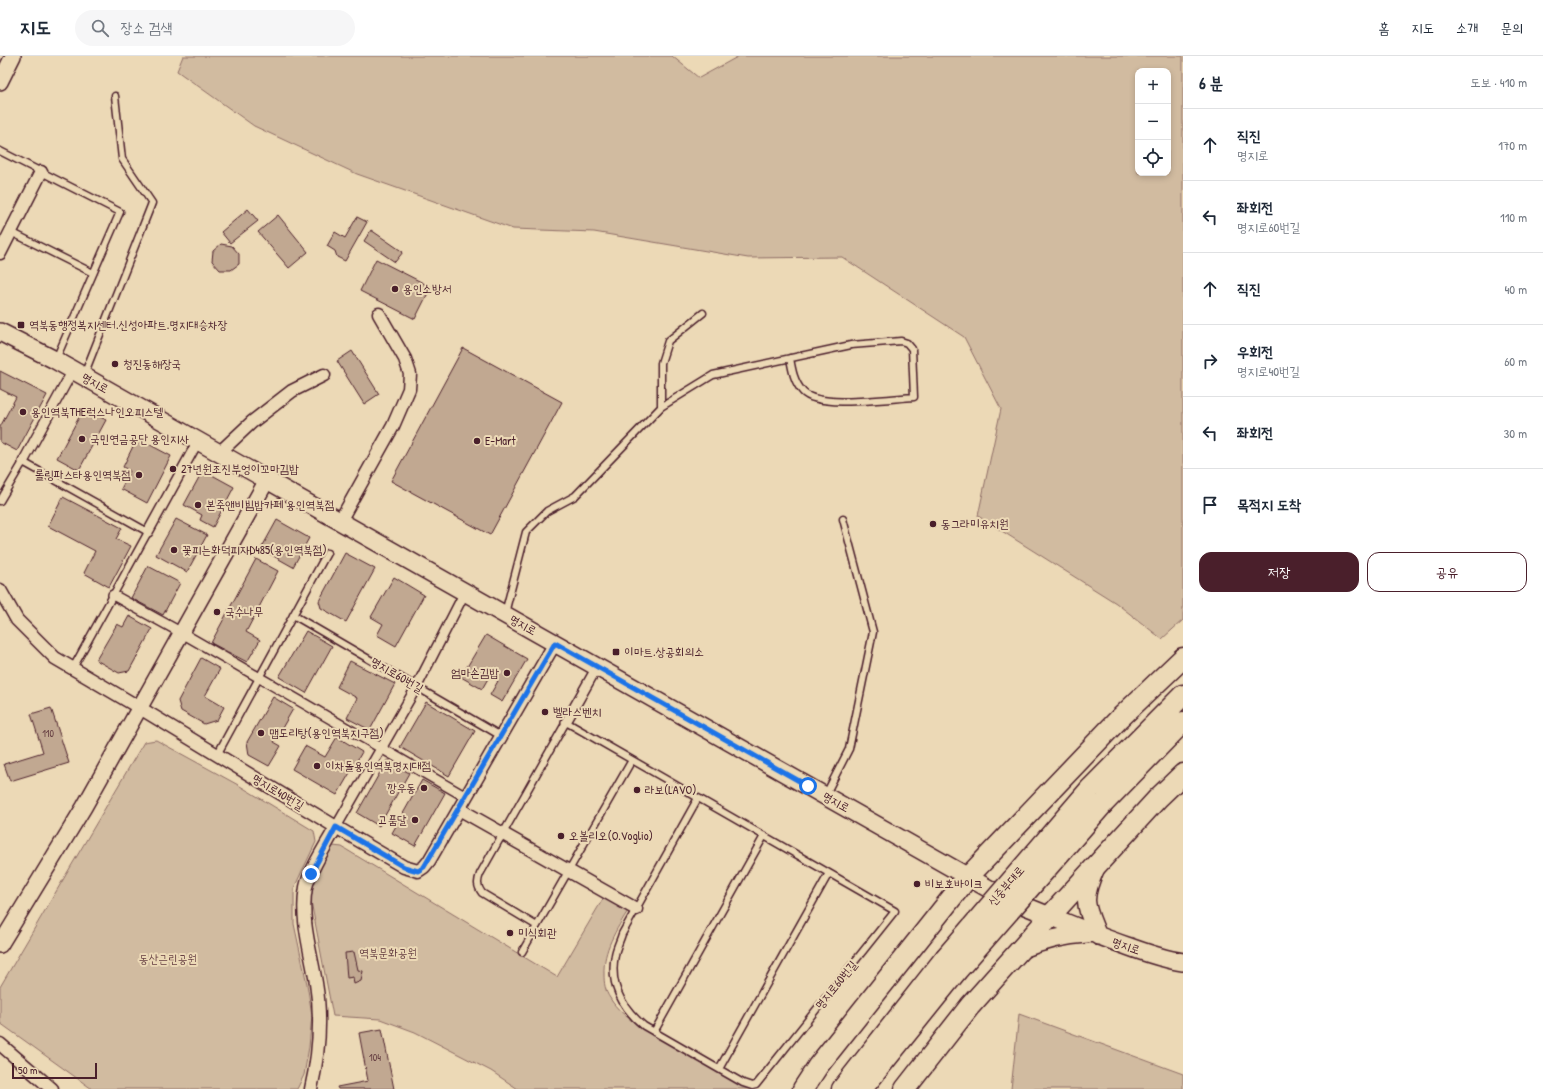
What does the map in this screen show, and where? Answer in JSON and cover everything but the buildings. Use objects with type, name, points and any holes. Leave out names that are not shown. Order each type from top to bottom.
[{"type":"highway","points":[[803,1089],[818,1066],[969,876],[1119,719],[1183,658]]},
{"type":"highway","name":"신중부대로","points":[[862,1089],[950,965],[1090,789],[1183,695]]},
{"type":"highway","name":"신중부대로","points":[[842,1089],[950,965],[1183,722]]},
{"type":"highway","points":[[905,1089],[970,1006],[1050,916],[1183,774]]},
{"type":"main road","name":"명지로","points":[[0,332],[55,360],[969,876],[1007,899],[1094,935],[1164,959],[1183,962]]},
{"type":"main road","points":[[1020,950],[1039,942],[1072,934],[1094,935],[1086,901],[1088,886],[1097,865]]},
{"type":"street","points":[[0,82],[13,56]]},
{"type":"street","points":[[0,253],[41,172]]},
{"type":"street","points":[[340,521],[393,426],[409,389],[410,374],[405,360],[379,314]]},
{"type":"street","points":[[23,462],[78,373]]},
{"type":"street","points":[[219,453],[252,422],[292,391],[324,376]]},
{"type":"street","points":[[148,532],[198,441]]},
{"type":"street","points":[[0,945],[84,807],[267,480]]},
{"type":"street","name":"명지로40번길","points":[[0,590],[17,620],[55,658],[404,867],[418,871],[424,867],[459,809]]},
{"type":"street","points":[[311,1089],[316,1064],[319,1013],[316,984],[307,936],[304,900],[307,885],[311,874],[336,827],[417,686],[465,592]]},
{"type":"street","points":[[113,595],[182,632],[466,797]]},
{"type":"street","points":[[555,643],[459,809],[636,909]]},
{"type":"street","points":[[566,722],[597,667]]},
{"type":"street","points":[[0,1044],[52,1089]]},
{"type":"lane","points":[[78,373],[152,202],[122,159],[115,96]]},
{"type":"lane","points":[[0,151],[120,212],[55,360]]},
{"type":"lane","points":[[11,232],[93,273]]},
{"type":"lane","points":[[661,407],[661,363],[668,341],[703,313]]},
{"type":"lane","points":[[505,615],[526,532],[547,512],[575,496],[661,407],[713,375],[790,358],[851,345],[901,341],[907,343],[912,349],[914,397],[839,402],[813,399],[804,393],[796,382],[790,358]]},
{"type":"lane","points":[[0,501],[23,462],[148,532],[73,668]]},
{"type":"lane","points":[[825,796],[849,749],[873,632],[844,519]]},
{"type":"lane","points":[[217,755],[327,553]]},
{"type":"lane","name":"명지로60번길","points":[[293,615],[501,736]]},
{"type":"lane","points":[[537,926],[482,893],[478,888],[477,881],[502,833],[566,722]]},
{"type":"lane","name":"명지로60번길","points":[[566,722],[895,911],[756,1085],[752,1086],[743,1083],[644,1026],[632,1015],[622,1002],[617,988],[613,968],[615,953],[622,934],[698,798]]},
{"type":"lane","points":[[522,952],[632,760]]},
{"type":"lane","points":[[654,1032],[764,836]]},
{"type":"lane","points":[[719,1069],[829,873]]},
{"type":"green space","points":[[183,56],[672,56],[699,78],[739,56],[1183,56],[1183,620],[1162,639],[1116,603],[978,516],[1001,409],[964,337],[842,257],[748,258],[594,232],[513,229],[357,174],[254,126],[177,71]]},
{"type":"green space","name":"동산근린공원","points":[[156,740],[240,786],[314,831],[316,842],[294,888],[294,924],[312,1015],[309,1047],[304,1075],[297,1089],[92,1089],[0,1023],[0,987],[144,742]]},
{"type":"green space","name":"역북문화공원","points":[[333,846],[342,847],[557,977],[604,897],[629,909],[611,940],[604,965],[605,984],[607,993],[612,1002],[636,1024],[749,1089],[518,1089],[491,1071],[415,1032],[380,1019],[333,1016],[311,901],[313,882],[322,863]]},
{"type":"green space","points":[[1019,1014],[1183,1074],[1183,1089],[1011,1089]]},
{"type":"place","name":"용인소방서","points":[[395,289]]},
{"type":"place","name":"역북동행정복지센터.신성아파트.명지대승차장","points":[[21,325]]},
{"type":"place","name":"청진동해장국","points":[[115,364]]},
{"type":"place","name":"용인역북THE럭스나인오피스텔","points":[[23,412]]},
{"type":"place","name":"국민연금공단 용인지사","points":[[82,439]]},
{"type":"place","name":"E-Mart","points":[[477,441]]},
{"type":"place","name":"27년원조진부엉이꼬마김밥","points":[[173,469]]},
{"type":"place","name":"롤링파스타용인역북점","points":[[139,475]]},
{"type":"place","name":"본죽앤비빔밥카페 용인역북점","points":[[198,505]]},
{"type":"place","name":"동그라미유치원","points":[[933,524]]},
{"type":"place","name":"꽃피는화덕피자D485(용인역북점)","points":[[174,550]]},
{"type":"place","name":"국수나무","points":[[217,612]]},
{"type":"place","name":"이마트.상공회의소","points":[[616,652]]},
{"type":"place","name":"엄마손김밥","points":[[507,673]]},
{"type":"place","name":"벨라스벤치","points":[[545,712]]},
{"type":"place","name":"맵도리탕(용인역북지구점)","points":[[261,733]]},
{"type":"place","name":"이차돌용인역북명지대점","points":[[317,766]]},
{"type":"place","name":"깡우동","points":[[424,788]]},
{"type":"place","name":"라보(LAVO)","points":[[637,790]]},
{"type":"place","name":"고품달","points":[[415,820]]},
{"type":"place","name":"오볼리오(O.Voglio)","points":[[561,836]]},
{"type":"place","name":"비보호바이크","points":[[917,884]]},
{"type":"place","name":"미식회관","points":[[510,933]]},
{"type":"route","points":[[311,874],[336,827],[404,867],[418,871],[424,867],[429,861],[555,643],[808,786]]}]
